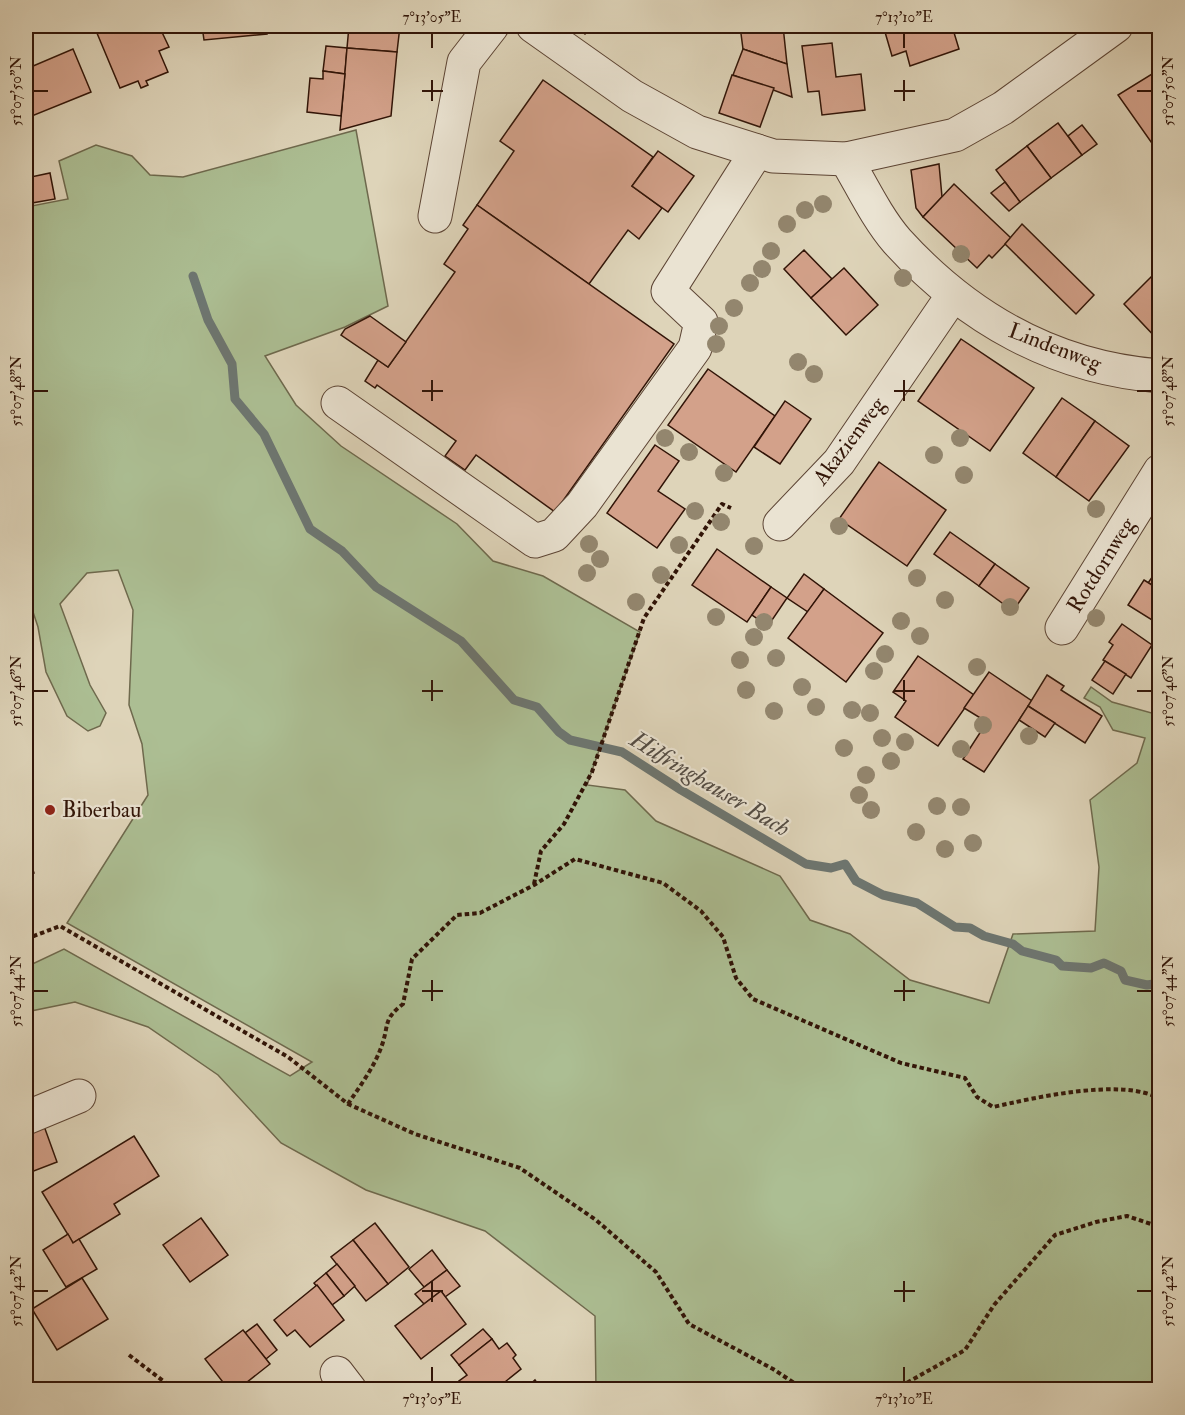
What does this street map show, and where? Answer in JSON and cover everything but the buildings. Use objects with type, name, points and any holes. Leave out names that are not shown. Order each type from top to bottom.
[{"type":"street","points":[[435,216],[464,62],[492,26]]},
{"type":"street","points":[[533,26],[632,96],[697,132],[773,156],[846,159],[955,135],[1003,108],[1116,26]]},
{"type":"street","points":[[338,403],[536,541],[554,535],[582,505],[695,348],[701,322],[668,291],[757,151]]},
{"type":"street","name":"Lindenweg","points":[[846,159],[896,239],[952,295],[1018,338],[1086,364],[1160,376]]},
{"type":"street","name":"Akazienweg","points":[[780,524],[839,462],[952,295]]},
{"type":"street","name":"Rotdornweg","points":[[1062,628],[1160,471]]},
{"type":"street","points":[[26,1118],[79,1096]]},
{"type":"path","points":[[534,885],[541,851],[564,825],[592,772],[644,618],[722,504],[731,508]]},
{"type":"path","points":[[348,1104],[382,1044],[386,1023],[392,1012],[403,1004],[412,959],[457,915],[480,913],[534,885],[574,858],[663,883],[701,911],[723,937],[736,978],[753,999],[901,1063],[965,1078],[977,1097],[993,1107],[1053,1094],[1121,1090],[1149,1093],[1160,1099]]},
{"type":"path","points":[[26,939],[60,926],[288,1057],[348,1104],[415,1134],[520,1168],[596,1220],[656,1272],[689,1324],[773,1369],[804,1389]]},
{"type":"path","points":[[894,1389],[965,1350],[994,1305],[1054,1235],[1096,1222],[1127,1216],[1155,1225],[1160,1255]]},
{"type":"path","points":[[129,1355],[175,1389]]},
{"type":"green space","points":[[356,130],[388,306],[345,327],[265,356],[296,405],[341,446],[457,524],[493,561],[543,576],[640,632],[587,785],[625,790],[656,821],[780,876],[810,920],[850,934],[910,980],[989,1003],[1013,934],[1095,931],[1099,867],[1090,800],[1137,763],[1145,738],[1113,730],[1100,707],[1084,698],[1091,687],[1112,702],[1159,715],[1159,1389],[596,1389],[595,1316],[485,1231],[366,1190],[281,1143],[218,1075],[148,1027],[75,1002],[26,1012],[26,967],[64,949],[290,1076],[312,1062],[67,923],[148,795],[142,744],[129,705],[133,610],[118,570],[87,573],[60,604],[90,685],[106,713],[100,726],[88,731],[67,716],[46,672],[38,627],[26,591],[26,207],[68,199],[59,161],[96,145],[132,156],[150,175],[183,177]]},
{"type":"waterway","name":"Hilfringhauser Bach","points":[[193,276],[208,320],[232,364],[235,399],[264,434],[310,529],[342,551],[376,587],[461,641],[514,700],[537,707],[559,732],[570,740],[622,752],[806,864],[831,868],[845,864],[856,881],[883,895],[917,903],[955,927],[970,928],[984,936],[1013,944],[1022,951],[1056,960],[1062,966],[1091,968],[1104,963],[1121,971],[1125,980],[1147,985],[1160,983]]},
{"type":"place","name":"Biberbau","points":[[50,810]]}]
